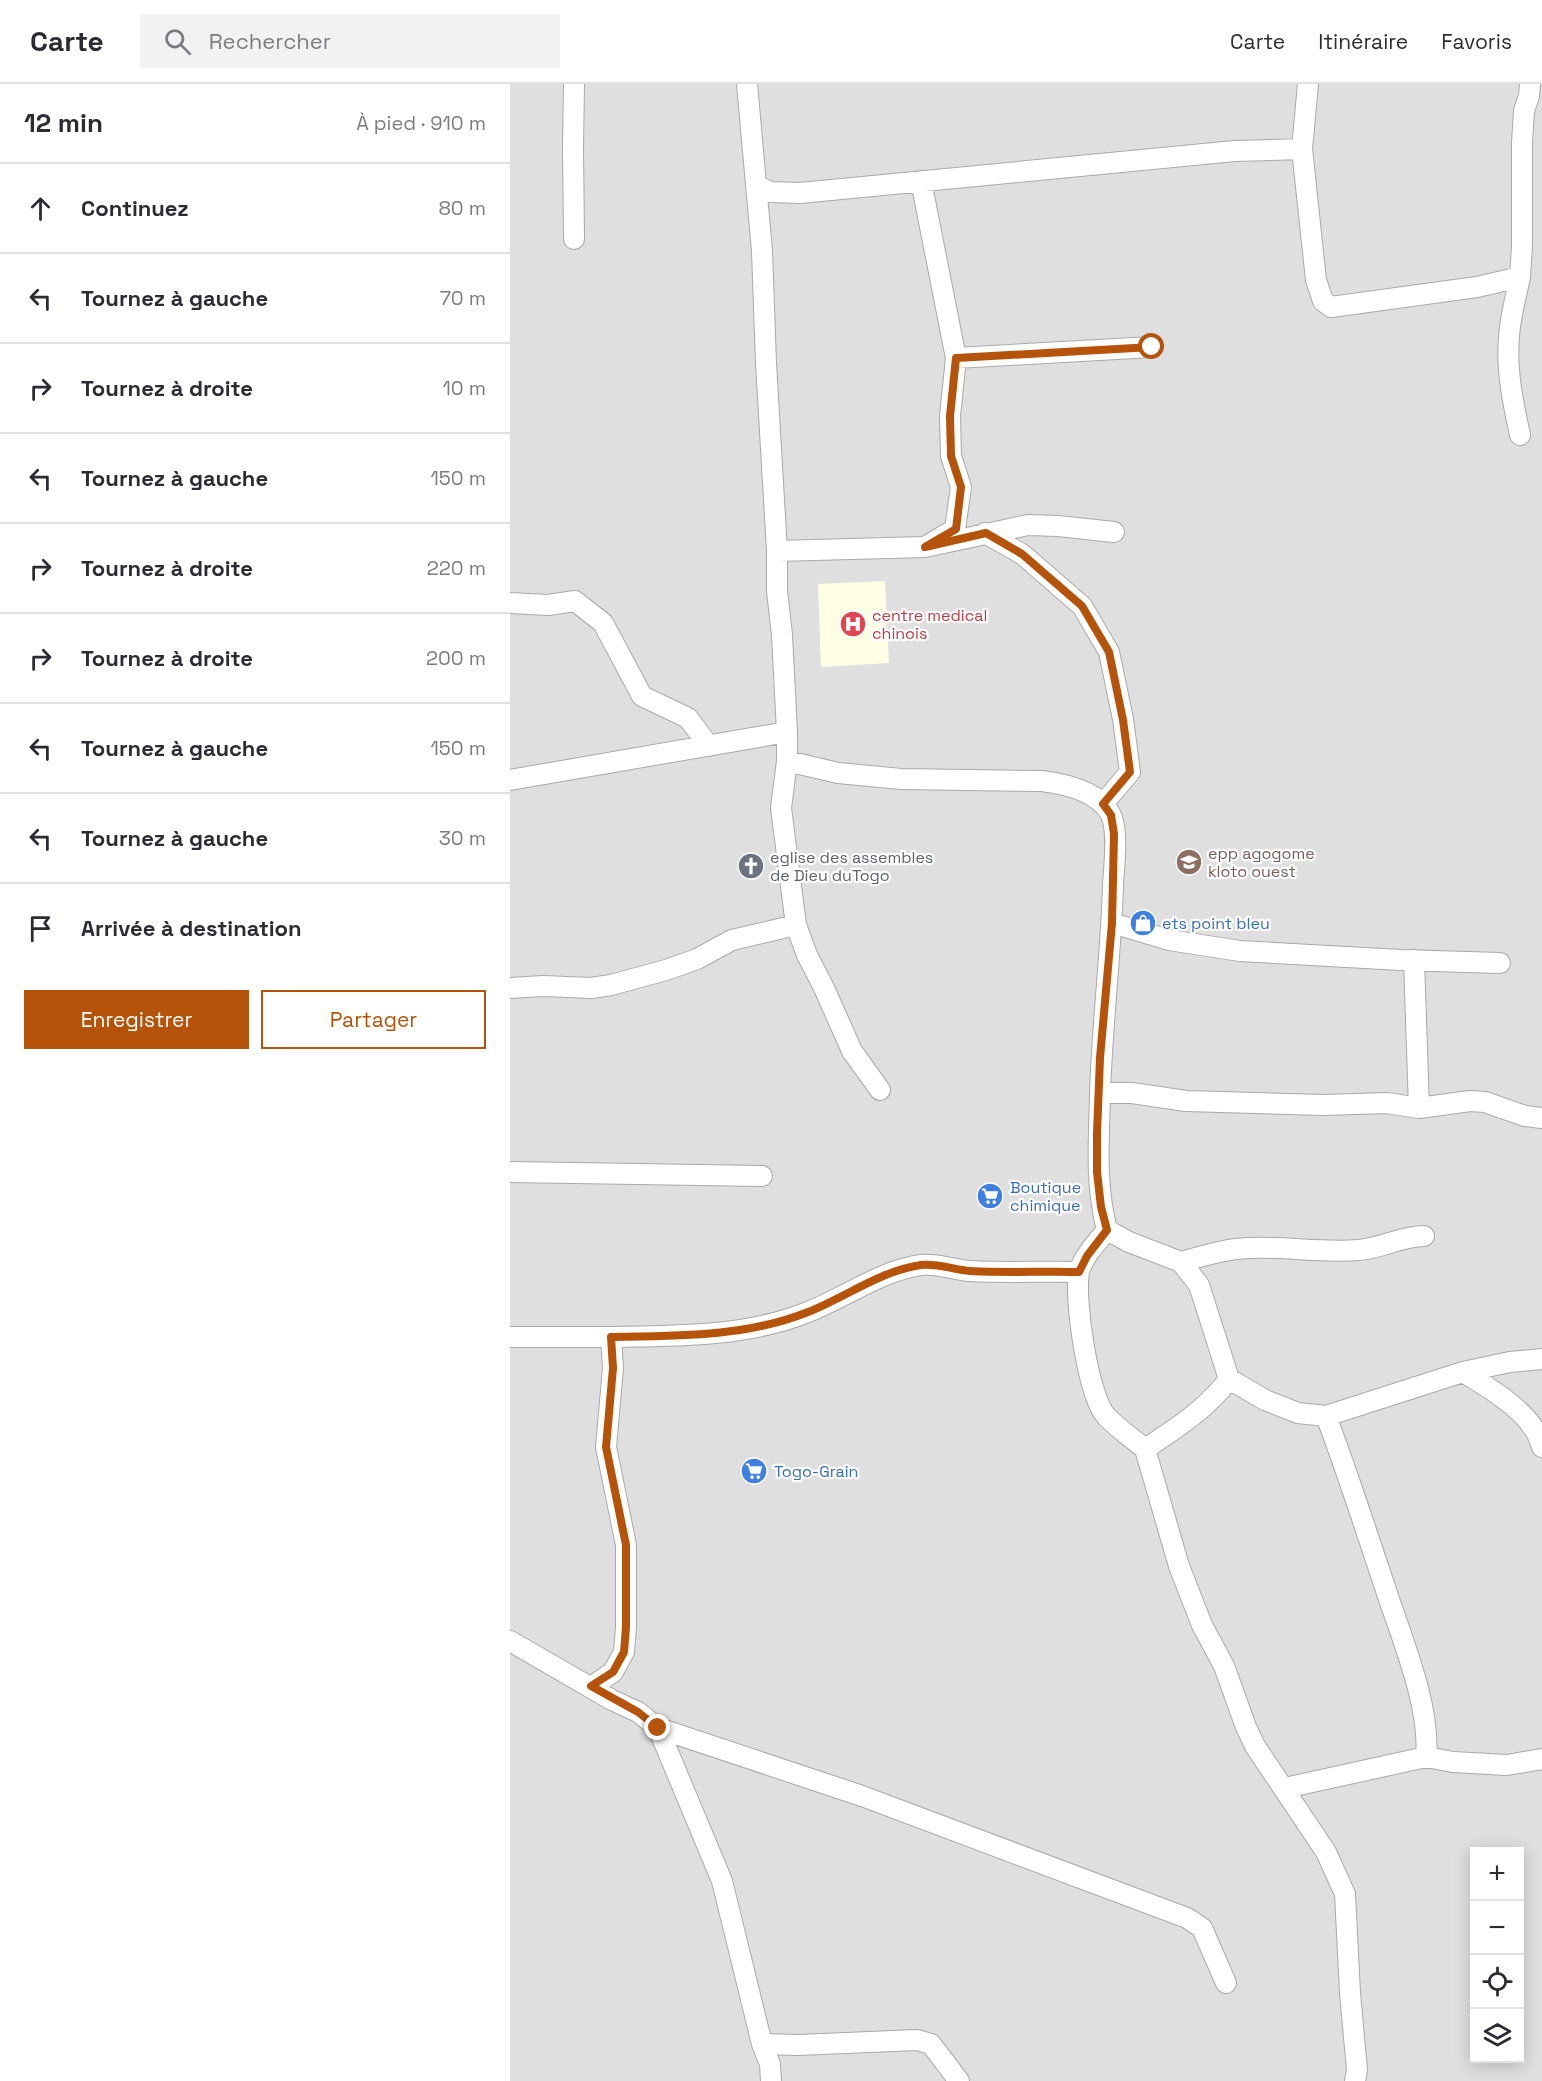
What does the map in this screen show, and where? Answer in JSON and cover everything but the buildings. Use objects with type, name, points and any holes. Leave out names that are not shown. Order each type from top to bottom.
[{"type":"street","points":[[574,84],[574,239]]},
{"type":"street","points":[[747,84],[758,186],[777,551],[777,591],[782,635],[787,732],[787,761],[781,808],[796,925],[807,955],[852,1051],[880,1090]]},
{"type":"street","points":[[1308,84],[1302,149],[1317,280],[1323,301],[1331,307],[1477,287],[1520,278]]},
{"type":"street","points":[[1520,435],[1514,411],[1508,339],[1520,278],[1521,143],[1524,111],[1530,84]]},
{"type":"street","points":[[758,186],[770,192],[800,193],[1235,151],[1302,149]]},
{"type":"street","points":[[921,181],[956,358],[950,416],[951,456],[961,487],[956,529],[925,547]]},
{"type":"street","points":[[956,358],[1152,347]]},
{"type":"street","points":[[777,551],[925,547],[1028,525],[1114,532]]},
{"type":"street","points":[[986,533],[1022,554],[1082,606],[1109,652],[1123,720],[1130,772],[1103,804]]},
{"type":"street","points":[[510,603],[548,605],[575,601],[603,623],[642,696],[688,718],[709,746]]},
{"type":"street","points":[[510,780],[787,732]]},
{"type":"street","points":[[787,761],[838,773],[901,779],[1042,781],[1066,784],[1085,792],[1103,804],[1111,815],[1114,834],[1112,923],[1100,1058],[1097,1172],[1101,1207],[1107,1230],[1129,1242],[1180,1262],[1199,1285],[1229,1379],[1265,1400],[1298,1413],[1326,1416],[1463,1372],[1510,1362],[1542,1359]]},
{"type":"street","points":[[1112,923],[1169,940],[1240,951],[1500,963]]},
{"type":"street","points":[[510,988],[543,986],[591,988],[611,985],[697,959],[732,940],[796,925]]},
{"type":"street","points":[[1414,960],[1419,1108]]},
{"type":"street","points":[[1100,1093],[1132,1093],[1186,1101],[1323,1105],[1387,1103],[1419,1108],[1485,1102],[1525,1116],[1542,1118]]},
{"type":"street","points":[[510,1172],[762,1176]]},
{"type":"street","points":[[1107,1230],[1087,1256],[1079,1272],[1081,1318],[1096,1396],[1105,1415],[1144,1449],[1187,1589],[1224,1666],[1246,1726],[1256,1746],[1326,1852],[1345,1894],[1357,2070],[1355,2081]]},
{"type":"street","points":[[1180,1262],[1221,1251],[1248,1248],[1368,1250],[1399,1239],[1424,1236]]},
{"type":"street","points":[[510,1337],[675,1336],[740,1330],[808,1312],[857,1287],[898,1270],[922,1265],[936,1265],[967,1271],[1079,1272]]},
{"type":"street","points":[[591,1686],[613,1672],[624,1652],[626,1627],[626,1545],[606,1447],[613,1368],[611,1337]]},
{"type":"street","points":[[1463,1372],[1489,1387],[1511,1405],[1534,1428],[1542,1447]]},
{"type":"street","points":[[1144,1449],[1174,1430],[1215,1397],[1229,1379]]},
{"type":"street","points":[[1326,1416],[1362,1512],[1413,1675],[1426,1727],[1425,1757]]},
{"type":"street","points":[[510,1641],[638,1712],[658,1728],[862,1796],[1187,1918],[1202,1928],[1226,1983]]},
{"type":"street","points":[[658,1728],[722,1881],[762,2044],[770,2064],[771,2081]]},
{"type":"street","points":[[1285,1788],[1425,1757],[1454,1762],[1507,1765],[1542,1759]]},
{"type":"street","points":[[762,2044],[798,2045],[918,2040],[931,2044],[959,2081]]},
{"type":"shaded area","points":[[510,84],[1542,84],[1542,2081],[510,2081]]},
{"type":"shaded area","name":"centre medical chinois","points":[[885,581],[889,663],[821,667],[818,584]]},
{"type":"place","name":"centre medical chinois","points":[[853,624]]},
{"type":"place","name":"epp agogome kloto ouest","points":[[1189,862]]},
{"type":"place","name":"eglise des assembles de Dieu duTogo","points":[[751,866]]},
{"type":"place","name":"ets point bleu","points":[[1143,923]]},
{"type":"place","name":"Boutique chimique","points":[[990,1196]]},
{"type":"place","name":"Togo-Grain","points":[[754,1471]]},
{"type":"route","points":[[658,1728],[638,1712],[612,1700],[591,1686],[613,1672],[624,1652],[626,1627],[626,1545],[606,1447],[612,1393],[611,1337],[675,1336],[740,1330],[779,1321],[808,1312],[857,1287],[898,1270],[922,1265],[936,1265],[967,1271],[1079,1272],[1087,1256],[1107,1230],[1101,1207],[1097,1172],[1097,1133],[1100,1058],[1112,923],[1114,834],[1111,815],[1103,804],[1130,772],[1123,720],[1109,652],[1082,606],[1022,554],[986,533],[925,547],[956,529],[961,487],[951,456],[950,416],[956,358],[1152,347]]}]
